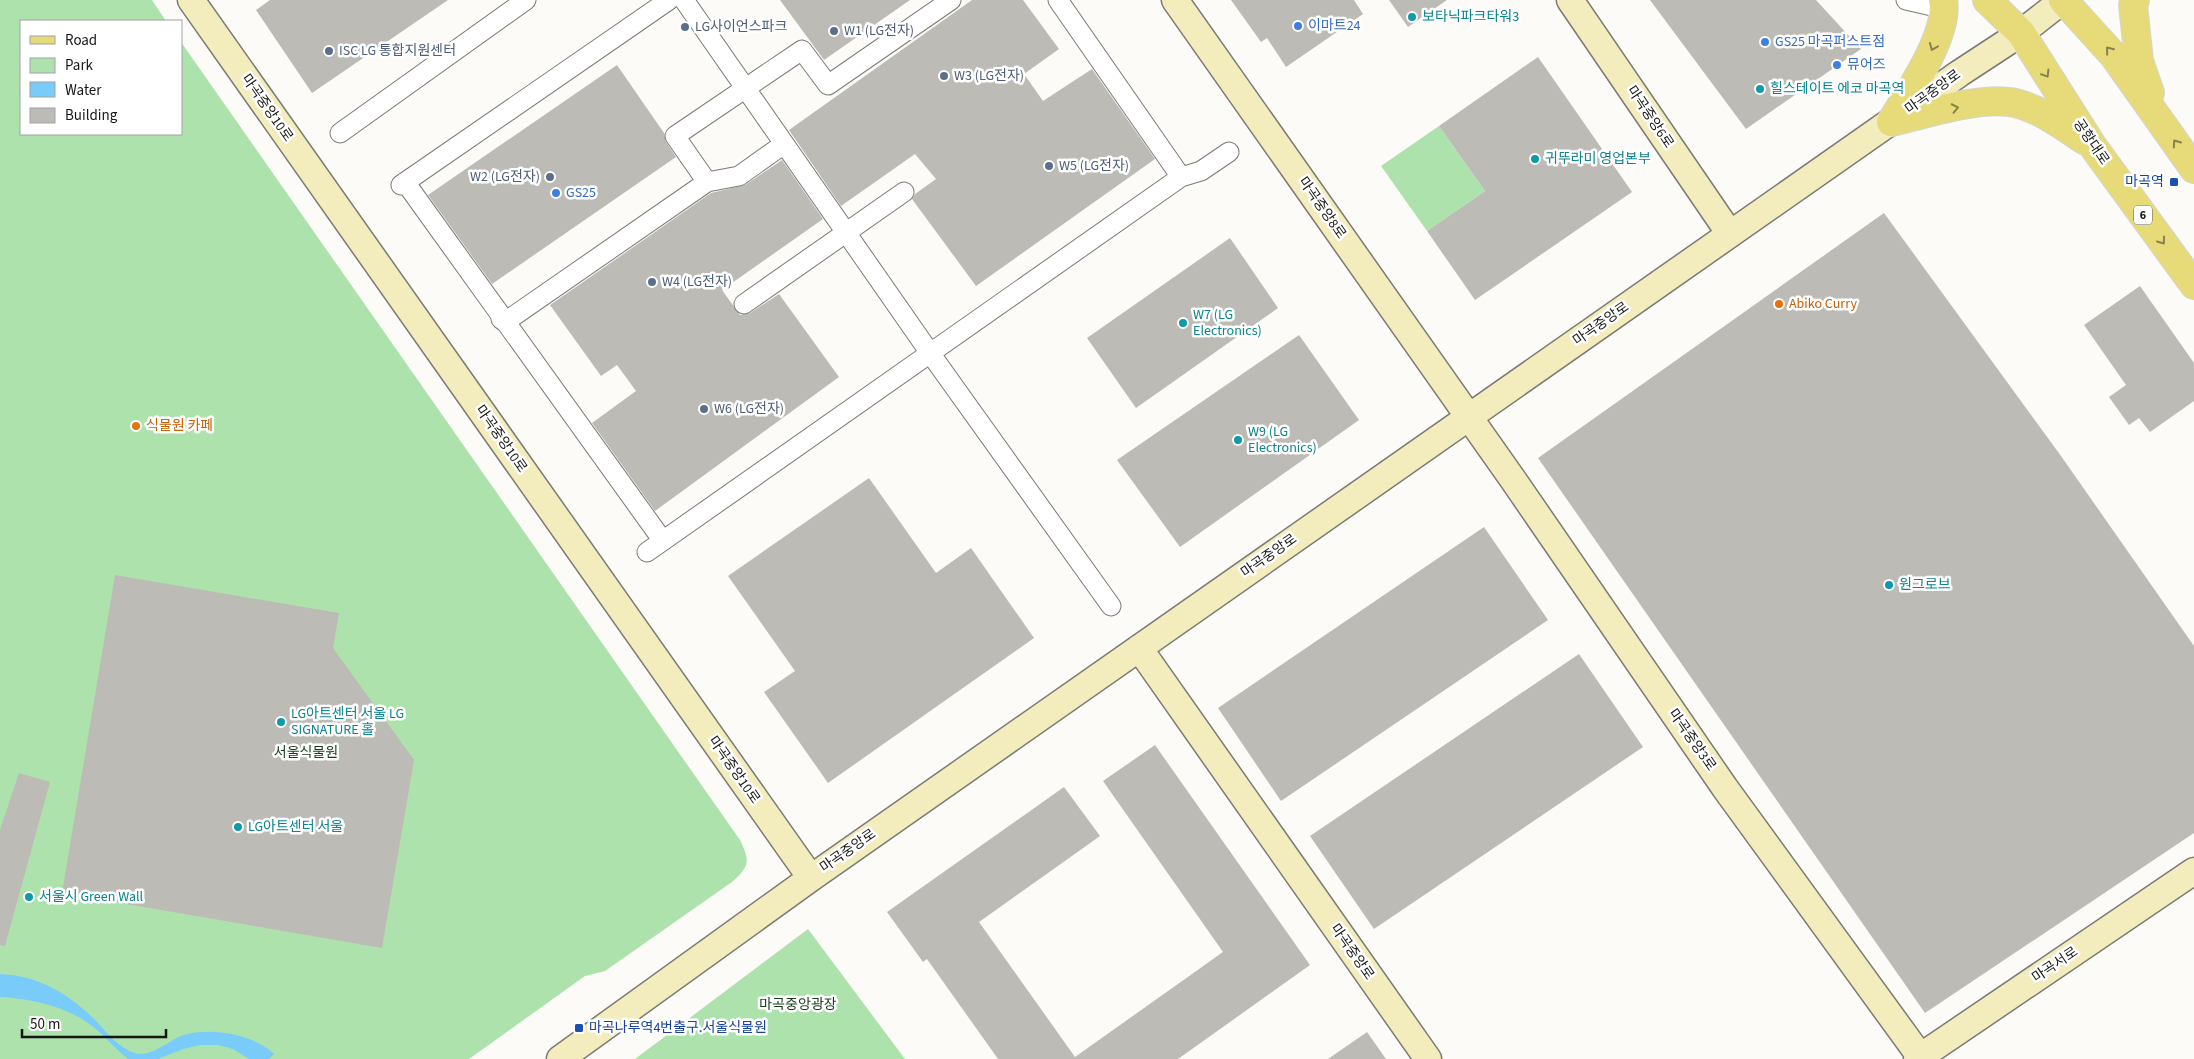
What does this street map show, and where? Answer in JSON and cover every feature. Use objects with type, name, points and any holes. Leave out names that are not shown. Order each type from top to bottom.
[{"type":"main road","name":"공항대로","points":[[1988,0],[2021,32],[2092,145],[2194,285]]},
{"type":"main road","points":[[2063,0],[2114,56],[2194,169]]},
{"type":"main road","points":[[2135,0],[2133,5],[2139,61],[2158,118]]},
{"type":"main road","points":[[1891,122],[1932,51],[1945,8],[1938,3]]},
{"type":"main road","points":[[1891,122],[1963,106],[1994,101],[2010,102],[2030,109],[2092,145]]},
{"type":"street","name":"마곡중앙10로","points":[[191,0],[810,878]]},
{"type":"street","points":[[340,133],[526,0]]},
{"type":"street","points":[[669,0],[403,183],[503,320],[655,546],[1181,177],[1201,171],[1229,152]]},
{"type":"street","points":[[684,0],[930,353],[1111,606]]},
{"type":"street","points":[[707,182],[675,136],[802,50],[828,85],[951,0]]},
{"type":"street","points":[[1058,0],[1181,177]]},
{"type":"street","name":"마곡중앙8로","points":[[1175,0],[1468,417]]},
{"type":"street","name":"마곡중앙6로","points":[[1570,0],[1730,234]]},
{"type":"street","points":[[1906,0],[1938,3]]},
{"type":"street","name":"마곡중앙로","points":[[560,1059],[810,878],[2021,32],[2063,0]]},
{"type":"street","points":[[503,320],[707,182],[739,176],[784,144]]},
{"type":"street","points":[[744,304],[904,192]]},
{"type":"street","name":"마곡중앙3로","points":[[1468,417],[1725,788],[1920,1058]]},
{"type":"street","name":"마곡중앙로","points":[[1140,648],[1428,1059]]},
{"type":"street","name":"마곡서로","points":[[1920,1058],[2194,871]]},
{"type":"green space","name":"서울식물원","points":[[0,0],[152,0],[165,20],[20,20],[20,135],[182,135],[182,43],[740,840],[747,858],[742,872],[732,882],[605,971],[585,976],[469,1059],[0,1059]]},
{"type":"green space","points":[[1439,126],[1485,191],[1427,231],[1381,166]]},
{"type":"green space","name":"마곡중앙광장","points":[[808,929],[905,1059],[635,1059]]},
{"type":"water","points":[[0,974],[28,978],[65,995],[87,1012],[109,1036],[129,1051],[135,1053],[141,1054],[154,1051],[184,1035],[219,1032],[255,1041],[274,1054],[269,1059],[249,1059],[233,1049],[218,1045],[200,1045],[183,1049],[158,1059],[128,1059],[93,1027],[68,1012],[34,1001],[0,997]]},
{"type":"building","name":"ISC LG 통합지원센터","points":[[270,0],[448,0],[312,93],[256,10]]},
{"type":"building","name":"W1 (LG전자)","points":[[780,0],[910,0],[824,60]]},
{"type":"building","points":[[972,0],[1023,0],[1059,49],[1024,74],[1043,101],[1092,69],[1155,159],[976,286],[912,199],[915,194],[936,179],[915,154],[841,206],[789,130]]},
{"type":"building","name":"이마트24","points":[[1231,0],[1354,0],[1363,14],[1286,67],[1267,38],[1261,42]]},
{"type":"building","name":"보타닉파크타워3","points":[[1389,0],[1447,0],[1408,27]]},
{"type":"building","name":"힐스테이트 에코 마곡역","points":[[1650,0],[1816,0],[1861,49],[1746,129]]},
{"type":"building","name":"귀뚜라미 영업본부","points":[[1538,57],[1632,192],[1475,300],[1427,231],[1485,191],[1439,126]]},
{"type":"building","name":"W2 (LG전자)","points":[[617,65],[664,133],[666,142],[676,157],[492,284],[428,195]]},
{"type":"building","points":[[782,160],[823,219],[722,290],[740,315],[750,313],[779,294],[839,377],[655,511],[592,423],[636,391],[617,365],[601,376],[550,305],[711,193],[745,185]]},
{"type":"building","name":"원그로브","points":[[1884,213],[2061,456],[2194,646],[2194,833],[1925,1013],[1538,458]]},
{"type":"building","name":"W7 (LG Electronics)","points":[[1230,238],[1278,308],[1136,408],[1087,338]]},
{"type":"building","points":[[2140,286],[2194,363],[2194,401],[2150,432],[2139,418],[2129,425],[2109,397],[2126,385],[2084,325]]},
{"type":"building","name":"W9 (LG Electronics)","points":[[1299,335],[1359,420],[1180,547],[1117,460]]},
{"type":"building","points":[[869,478],[936,573],[971,548],[1034,638],[828,783],[764,692],[795,671],[728,576]]},
{"type":"building","points":[[1484,527],[1548,620],[1281,801],[1218,708]]},
{"type":"building","name":"LG아트센터 서울","points":[[115,575],[339,613],[333,648],[414,760],[382,948],[62,893]]},
{"type":"building","points":[[1579,654],[1643,747],[1374,929],[1310,836]]},
{"type":"building","points":[[1155,745],[1310,965],[1178,1059],[998,1059],[927,959],[923,962],[887,912],[1064,787],[1100,836],[979,922],[1075,1057],[1223,952],[1103,781]]},
{"type":"building","points":[[19,773],[50,782],[5,946],[0,945],[0,830]]},
{"type":"building","points":[[1367,1032],[1386,1059],[1328,1059]]},
{"type":"place","name":"보타닉파크타워3","points":[[1412,17]]},
{"type":"place","name":"이마트24","points":[[1298,26]]},
{"type":"place","name":"LG사이언스파크","points":[[685,27]]},
{"type":"place","name":"W1 (LG전자)","points":[[834,31]]},
{"type":"place","name":"GS25 마곡퍼스트점","points":[[1765,42]]},
{"type":"place","name":"ISC LG 통합지원센터","points":[[329,51]]},
{"type":"place","name":"뮤어즈","points":[[1837,65]]},
{"type":"place","name":"W3 (LG전자)","points":[[944,76]]},
{"type":"place","name":"힐스테이트 에코 마곡역","points":[[1760,89]]},
{"type":"place","name":"귀뚜라미 영업본부","points":[[1535,159]]},
{"type":"place","name":"W5 (LG전자)","points":[[1049,166]]},
{"type":"place","name":"W2 (LG전자)","points":[[550,177]]},
{"type":"place","name":"마곡역","points":[[2174,182]]},
{"type":"place","name":"GS25","points":[[556,193]]},
{"type":"place","name":"W4 (LG전자)","points":[[652,282]]},
{"type":"place","name":"Abiko Curry","points":[[1779,304]]},
{"type":"place","name":"W7 (LG Electronics)","points":[[1183,323]]},
{"type":"place","name":"W6 (LG전자)","points":[[704,409]]},
{"type":"place","name":"식물원 카페","points":[[136,426]]},
{"type":"place","name":"W9 (LG Electronics)","points":[[1238,440]]},
{"type":"place","name":"원그로브","points":[[1889,585]]},
{"type":"place","name":"LG아트센터 서울 LG SIGNATURE 홀","points":[[281,722]]},
{"type":"place","name":"LG아트센터 서울","points":[[238,827]]},
{"type":"place","name":"서울시 Green Wall","points":[[29,897]]},
{"type":"place","name":"마곡나루역4번출구.서울식물원","points":[[579,1028]]}]
